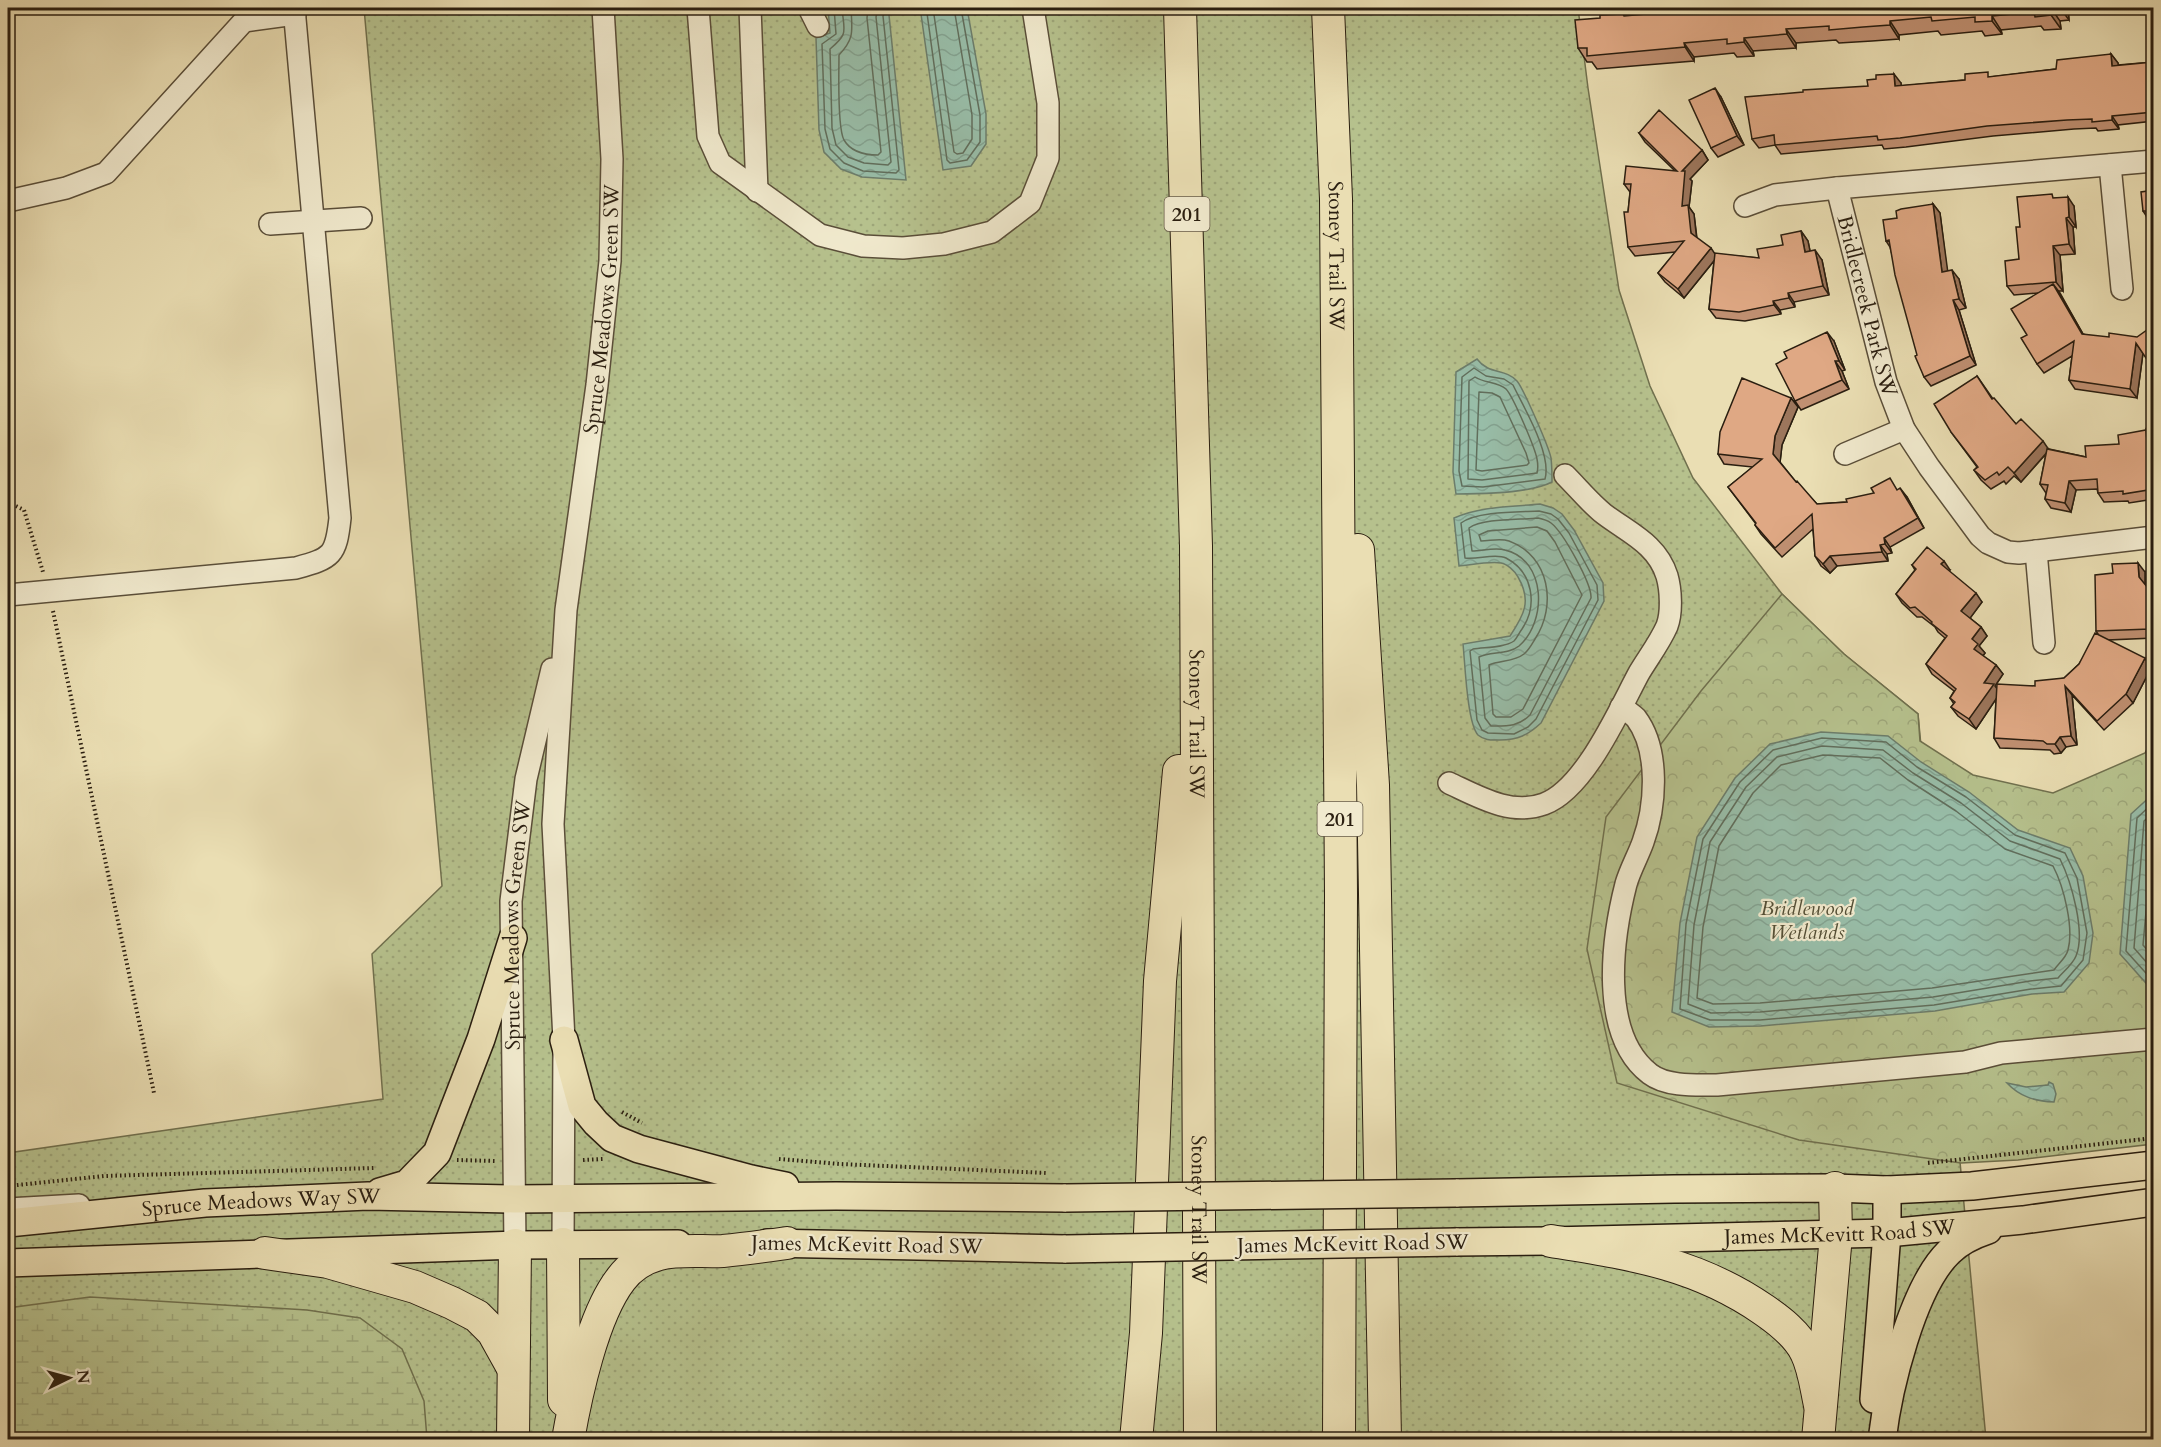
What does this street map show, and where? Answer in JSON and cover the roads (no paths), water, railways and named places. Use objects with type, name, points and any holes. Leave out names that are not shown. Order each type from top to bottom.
[{"type":"highway","name":"Stoney Trail SW","points":[[1180,8],[1196,546],[1200,1440]]},
{"type":"highway","name":"Stoney Trail SW","points":[[1328,8],[1336,199],[1341,884],[1339,1440]]},
{"type":"highway","points":[[1336,199],[1373,785],[1385,1440]]},
{"type":"highway","points":[[1136,1440],[1146,1333],[1160,981],[1171,873],[1196,546]]},
{"type":"highway","points":[[1818,1440],[1836,1235],[1835,1188]]},
{"type":"highway","points":[[1551,1241],[1633,1254],[1689,1271],[1733,1290],[1778,1320],[1794,1335],[1805,1351],[1812,1368],[1820,1405]]},
{"type":"highway","points":[[566,1440],[593,1338],[607,1302],[620,1279],[631,1268],[660,1254],[724,1251],[787,1243]]},
{"type":"highway","points":[[563,1244],[566,1440]]},
{"type":"highway","points":[[513,1440],[515,1245]]},
{"type":"highway","points":[[265,1253],[328,1262],[415,1287],[452,1303],[477,1316],[493,1332],[513,1368]]},
{"type":"main road","points":[[368,1196],[407,1184],[437,1153],[481,1039],[513,938]]},
{"type":"main road","points":[[564,1040],[582,1106],[596,1124],[612,1138],[639,1149],[751,1179],[836,1196]]},
{"type":"main road","name":"James McKevitt Road SW","points":[[515,1199],[836,1196],[1066,1198],[1835,1188],[1887,1190],[1972,1186],[2154,1165]]},
{"type":"main road","points":[[1870,1440],[1887,1233],[1887,1190]]},
{"type":"main road","name":"Spruce Meadows Way SW","points":[[8,1223],[205,1203],[368,1196],[515,1199]]},
{"type":"main road","name":"James McKevitt Road SW","points":[[515,1245],[787,1243],[1066,1249],[1836,1235],[1887,1233],[2023,1220],[2154,1202]]},
{"type":"main road","points":[[1882,1440],[1894,1372],[1919,1296],[1927,1281],[1947,1253],[1961,1242],[1978,1233],[2023,1220]]},
{"type":"main road","points":[[8,1263],[515,1245]]},
{"type":"street","name":"Spruce Meadows Green SW","points":[[563,1244],[564,1040],[553,824],[566,610],[597,385],[610,261],[612,159],[603,8]]},
{"type":"street","points":[[698,8],[708,136],[720,163],[820,235],[862,246],[903,248],[944,244],[992,232],[1030,203],[1048,158],[1048,103],[1033,8]]},
{"type":"street","points":[[750,8],[758,191]]},
{"type":"street","points":[[8,201],[66,188],[106,173],[244,21],[295,11],[340,518],[337,544],[323,560],[296,567],[8,595]]},
{"type":"street","name":"Bridlecreek Park SW","points":[[2154,161],[1836,188],[1886,382],[1904,429],[1929,468],[1980,536],[1988,543],[2008,552],[2019,553],[2154,537]]},
{"type":"street","points":[[2110,165],[2122,289]]},
{"type":"street","points":[[1745,206],[1774,195],[1836,188]]},
{"type":"street","points":[[270,224],[361,218]]},
{"type":"street","points":[[1845,454],[1904,429]]},
{"type":"street","points":[[1449,783],[1487,801],[1516,809],[1545,804],[1570,787],[1591,759],[1667,625],[1670,603],[1667,576],[1652,547],[1604,513],[1565,476]]},
{"type":"street","points":[[2036,551],[2043,643]]},
{"type":"street","name":"Spruce Meadows Green SW","points":[[515,1245],[511,901],[526,779],[566,610]]},
{"type":"street","points":[[1621,707],[1635,717],[1639,724],[1654,770],[1652,805],[1644,840],[1627,882],[1617,924],[1614,968],[1616,1012],[1629,1051],[1651,1075],[1679,1085],[1717,1085],[1965,1062],[2001,1053],[2154,1039]]},
{"type":"street","points":[[8,1209],[49,1205],[205,1203]]},
{"type":"water","points":[[828,8],[895,8],[889,15],[906,180],[862,177],[841,169],[824,152],[819,130],[816,38],[830,33]]},
{"type":"water","points":[[915,8],[967,8],[986,114],[986,144],[971,166],[943,170],[921,14]]},
{"type":"water","points":[[1477,359],[1492,370],[1507,374],[1517,381],[1536,418],[1549,452],[1552,482],[1519,491],[1456,494],[1453,472],[1456,372]]},
{"type":"water","points":[[1540,504],[1562,514],[1574,530],[1603,583],[1604,601],[1541,723],[1532,731],[1517,738],[1486,739],[1478,735],[1471,718],[1463,644],[1510,636],[1522,614],[1525,593],[1517,575],[1503,564],[1491,562],[1459,566],[1454,518],[1485,509]]},
{"type":"water","points":[[1821,732],[1888,736],[1921,762],[1969,792],[2018,830],[2070,848],[2083,876],[2093,933],[2089,963],[2064,992],[2032,994],[1935,1011],[1761,1026],[1709,1027],[1672,1012],[1680,923],[1697,837],[1735,778],[1770,744]]},
{"type":"water","points":[[2153,794],[2153,991],[2120,954],[2131,814]]},
{"type":"water","points":[[2049,1082],[2053,1084],[2056,1094],[2054,1102],[2028,1097],[2017,1092],[2007,1083],[2026,1087],[2048,1085]]},
{"type":"park label","name":"Bridlewood Wetlands","points":[[1807,920]]}]
